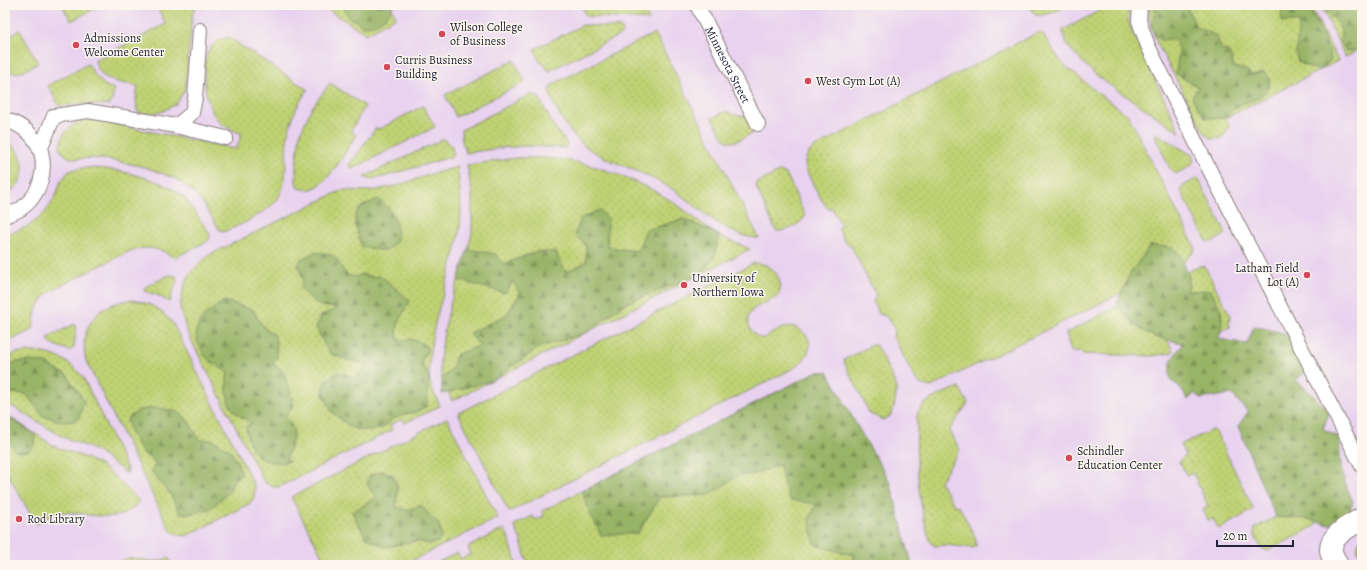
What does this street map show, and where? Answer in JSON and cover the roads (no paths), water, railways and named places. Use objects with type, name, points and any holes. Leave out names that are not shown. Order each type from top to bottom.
[{"type":"street","points":[[1337,565],[1331,549],[1333,541],[1341,531],[1362,519]]},
{"type":"lane","name":"Minnesota Street","points":[[697,5],[758,124]]},
{"type":"lane","points":[[1140,5],[1139,21],[1151,51],[1206,163],[1362,466]]},
{"type":"lane","points":[[176,126],[192,114],[195,98],[200,30]]},
{"type":"lane","points":[[40,150],[54,116],[88,111],[176,126],[226,138]]},
{"type":"lane","points":[[5,119],[19,124],[32,135],[40,150],[43,166],[41,183],[33,198],[20,209],[5,216]]},
{"type":"place","name":"Wilson College of Business","points":[[442,34]]},
{"type":"place","name":"Admissions Welcome Center","points":[[76,45]]},
{"type":"place","name":"Curris Business Building","points":[[387,67]]},
{"type":"place","name":"West Gym Lot (A)","points":[[808,81]]},
{"type":"place","name":"Latham Field Lot (A)","points":[[1307,275]]},
{"type":"place","name":"University of Northern Iowa","points":[[684,285]]},
{"type":"place","name":"Schindler Education Center","points":[[1069,458]]},
{"type":"place","name":"Rod Library","points":[[19,519]]}]
